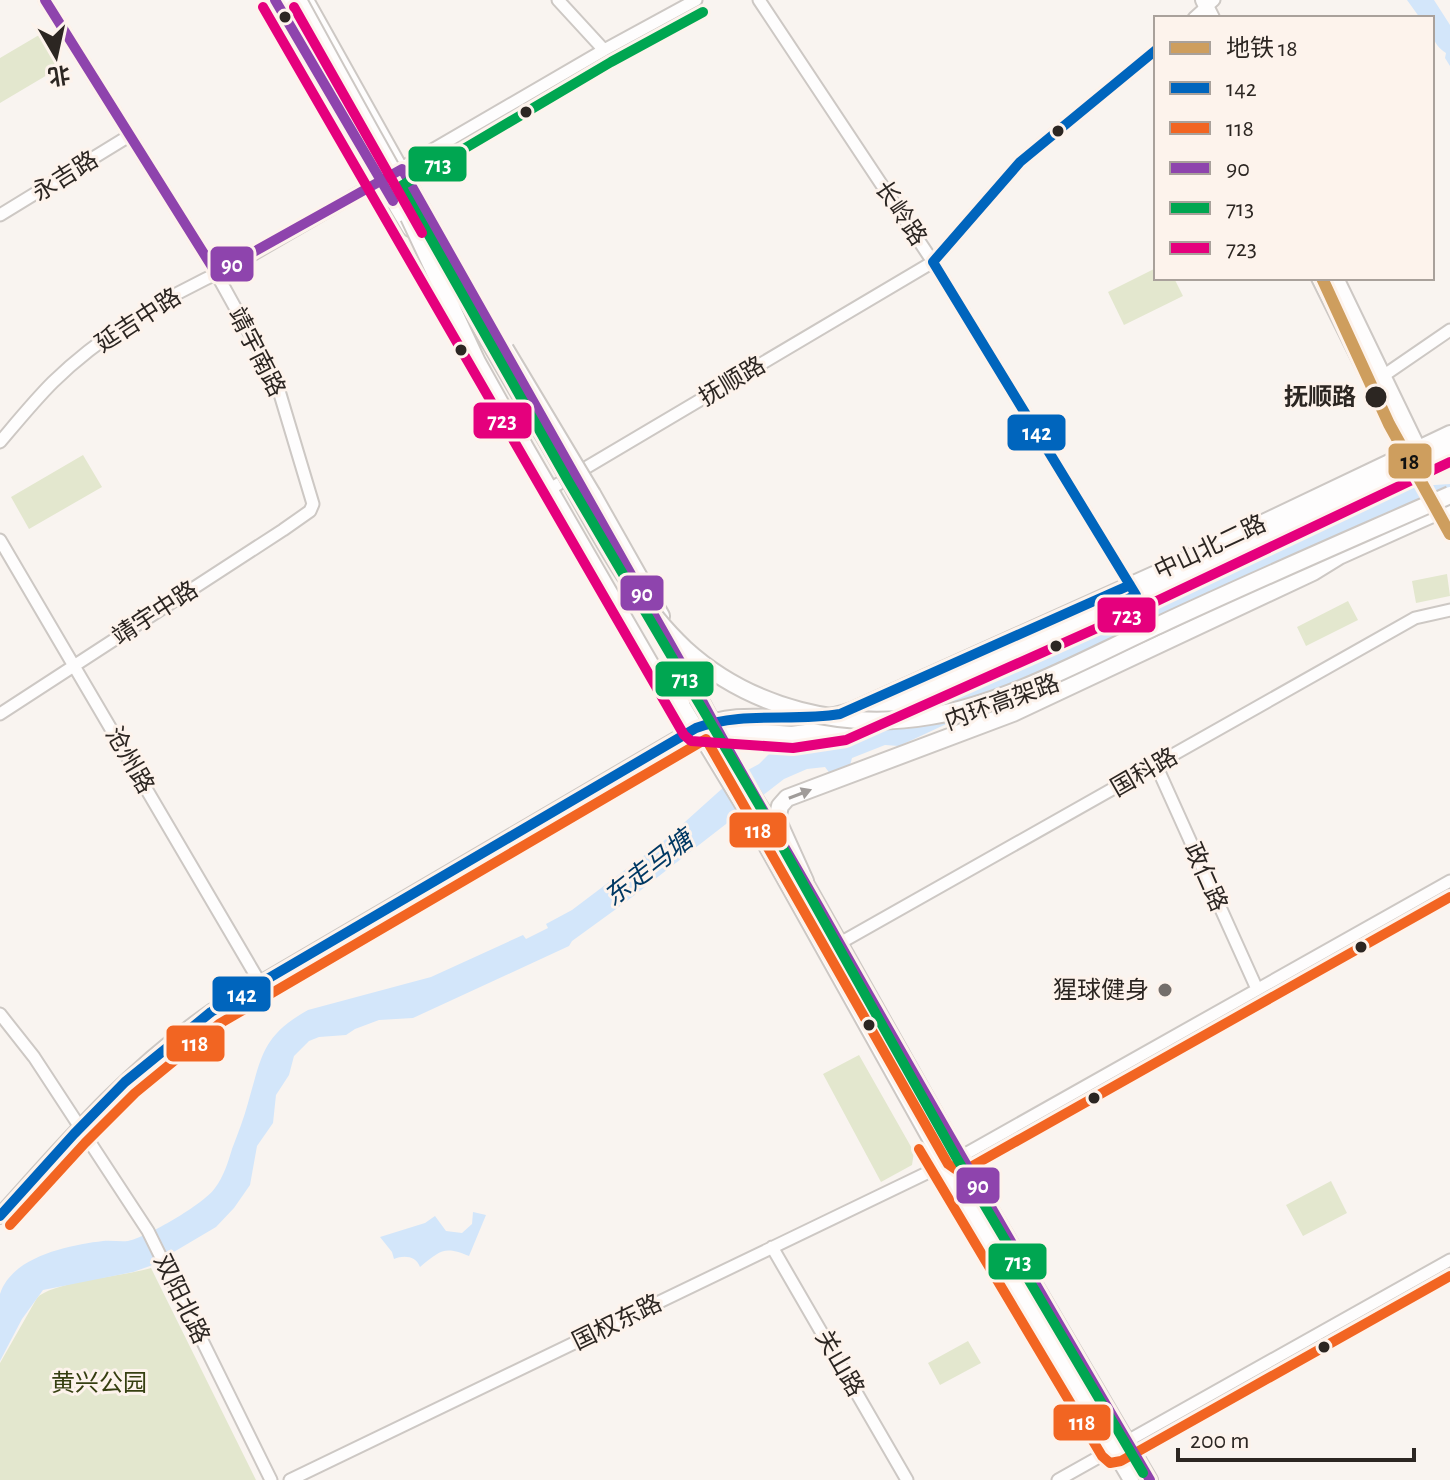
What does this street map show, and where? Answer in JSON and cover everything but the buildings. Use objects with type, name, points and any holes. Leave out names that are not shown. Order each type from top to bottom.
[{"type":"highway","name":"内环高架路","points":[[284,0],[624,593],[655,632],[694,668],[739,698],[808,723],[847,730],[878,732],[941,725],[1009,703],[1450,506]]},
{"type":"highway","name":"内环高架路","points":[[298,0],[638,595],[684,648],[759,696],[789,708],[845,720],[885,722],[934,716],[978,705],[1450,495]]},
{"type":"highway","points":[[409,217],[459,326],[523,444],[662,684],[681,702]]},
{"type":"highway","points":[[463,293],[520,372],[592,494],[681,650],[698,693]]},
{"type":"highway","points":[[805,881],[776,814],[787,798],[1054,695],[1313,572],[1339,556]]},
{"type":"main road","points":[[275,0],[696,728],[734,776],[752,807],[944,1164],[1131,1480]]},
{"type":"main road","points":[[306,0],[698,693],[734,776]]},
{"type":"main road","points":[[1320,280],[1415,456]]},
{"type":"main road","points":[[1337,280],[1415,456]]},
{"type":"main road","name":"中山北二路","points":[[696,728],[714,725],[792,734],[841,727],[1415,456],[1450,433]]},
{"type":"main road","name":"中山北二路","points":[[1415,456],[1450,447]]},
{"type":"main road","points":[[0,1216],[80,1125],[177,1036],[259,981],[696,728]]},
{"type":"main road","points":[[752,807],[805,881],[960,1157],[1150,1480]]},
{"type":"street","name":"靖宇南路","points":[[45,0],[216,273],[277,384],[313,500],[310,511]]},
{"type":"street","points":[[558,0],[604,50]]},
{"type":"street","name":"延吉中路","points":[[0,442],[53,383],[85,354],[147,312],[696,0]]},
{"type":"street","name":"长岭路","points":[[759,0],[933,262],[1133,590]]},
{"type":"street","name":"抚顺路","points":[[555,486],[933,262],[1020,162],[1154,52]]},
{"type":"street","name":"永吉路","points":[[0,215],[129,136]]},
{"type":"street","points":[[1383,376],[1450,330]]},
{"type":"street","name":"靖宇中路","points":[[0,714],[310,511]]},
{"type":"street","name":"沧州路","points":[[0,540],[259,981]]},
{"type":"street","name":"国科路","points":[[840,943],[1415,618],[1450,610]]},
{"type":"street","name":"政仁路","points":[[1156,765],[1257,989]]},
{"type":"street","name":"国权东路","points":[[290,1480],[960,1157],[1450,881]]},
{"type":"street","name":"双阳北路","points":[[0,1014],[34,1057],[148,1231],[271,1480]]},
{"type":"street","name":"关山路","points":[[772,1247],[907,1480]]},
{"type":"street","points":[[1058,1480],[1450,1260]]},
{"type":"green space","points":[[39,35],[59,68],[0,103],[0,58]]},
{"type":"green space","points":[[1154,269],[1154,280],[1175,280],[1183,296],[1124,325],[1108,292]]},
{"type":"green space","points":[[83,455],[102,487],[29,529],[11,497]]},
{"type":"green space","points":[[1447,574],[1450,596],[1416,603],[1412,581]]},
{"type":"green space","points":[[1348,601],[1358,620],[1306,646],[1297,627]]},
{"type":"green space","points":[[859,1055],[914,1152],[912,1165],[881,1182],[823,1074]]},
{"type":"green space","points":[[1331,1181],[1347,1213],[1303,1236],[1286,1205]]},
{"type":"green space","name":"黄兴公园","points":[[151,1268],[256,1480],[0,1480],[0,1363],[37,1298],[45,1292],[72,1284]]},
{"type":"green space","points":[[968,1341],[981,1363],[940,1385],[928,1363]]},
{"type":"water","points":[[1407,0],[1434,0],[1450,25],[1450,66],[1445,58],[1446,53],[1434,38],[1434,16],[1419,16]]},
{"type":"water","name":"东走马塘","points":[[1450,484],[1450,508],[1416,506],[899,746],[885,745],[852,758],[849,769],[831,775],[825,767],[807,769],[784,779],[569,946],[413,1018],[379,1020],[346,1035],[309,1041],[294,1056],[289,1075],[276,1095],[273,1123],[257,1146],[250,1185],[216,1227],[150,1266],[43,1290],[22,1319],[0,1361],[0,1294],[17,1270],[59,1250],[137,1238],[174,1219],[209,1195],[225,1169],[266,1048],[272,1038],[293,1019],[308,1010],[431,977],[523,935],[526,939],[548,928],[546,924],[572,910],[666,839],[735,777],[759,764],[770,753],[859,734],[1118,614],[1192,588],[1365,500],[1404,487]]},
{"type":"water","points":[[473,1212],[486,1215],[469,1256],[443,1251],[420,1267],[409,1257],[394,1259],[380,1237],[425,1223],[435,1216],[446,1231],[462,1233],[472,1224]]},
{"type":"metro line","name":"18","points":[[1323,280],[1389,424],[1450,534]]},
{"type":"transit line","name":"90","points":[[45,0],[216,273],[402,169],[944,1127],[1150,1480]]},
{"type":"transit line","name":"90","points":[[275,0],[393,201]]},
{"type":"transit line","name":"723","points":[[263,7],[684,735],[691,741],[793,748],[846,740],[1142,608],[1450,462]]},
{"type":"transit line","name":"723","points":[[294,7],[422,233]]},
{"type":"transit line","name":"713","points":[[703,12],[611,62],[401,186],[567,479],[759,805],[956,1157],[1143,1473]]},
{"type":"transit line","name":"142","points":[[933,262],[1020,162],[1154,52]]},
{"type":"transit line","name":"142","points":[[933,262],[1136,595],[1128,599]]},
{"type":"transit line","name":"142","points":[[0,1216],[125,1082],[211,1012],[696,728],[750,718],[840,714],[1130,585]]},
{"type":"transit line","name":"118","points":[[10,1225],[135,1093],[219,1024],[706,739],[948,1164],[958,1171],[967,1169],[1450,897]]},
{"type":"transit line","name":"118","points":[[919,1149],[1102,1456],[1110,1463],[1121,1461],[1450,1276]]},
{"type":"place","name":"抚顺路","points":[[1376,397]]},
{"type":"place","name":"猩球健身","points":[[1165,990]]}]
